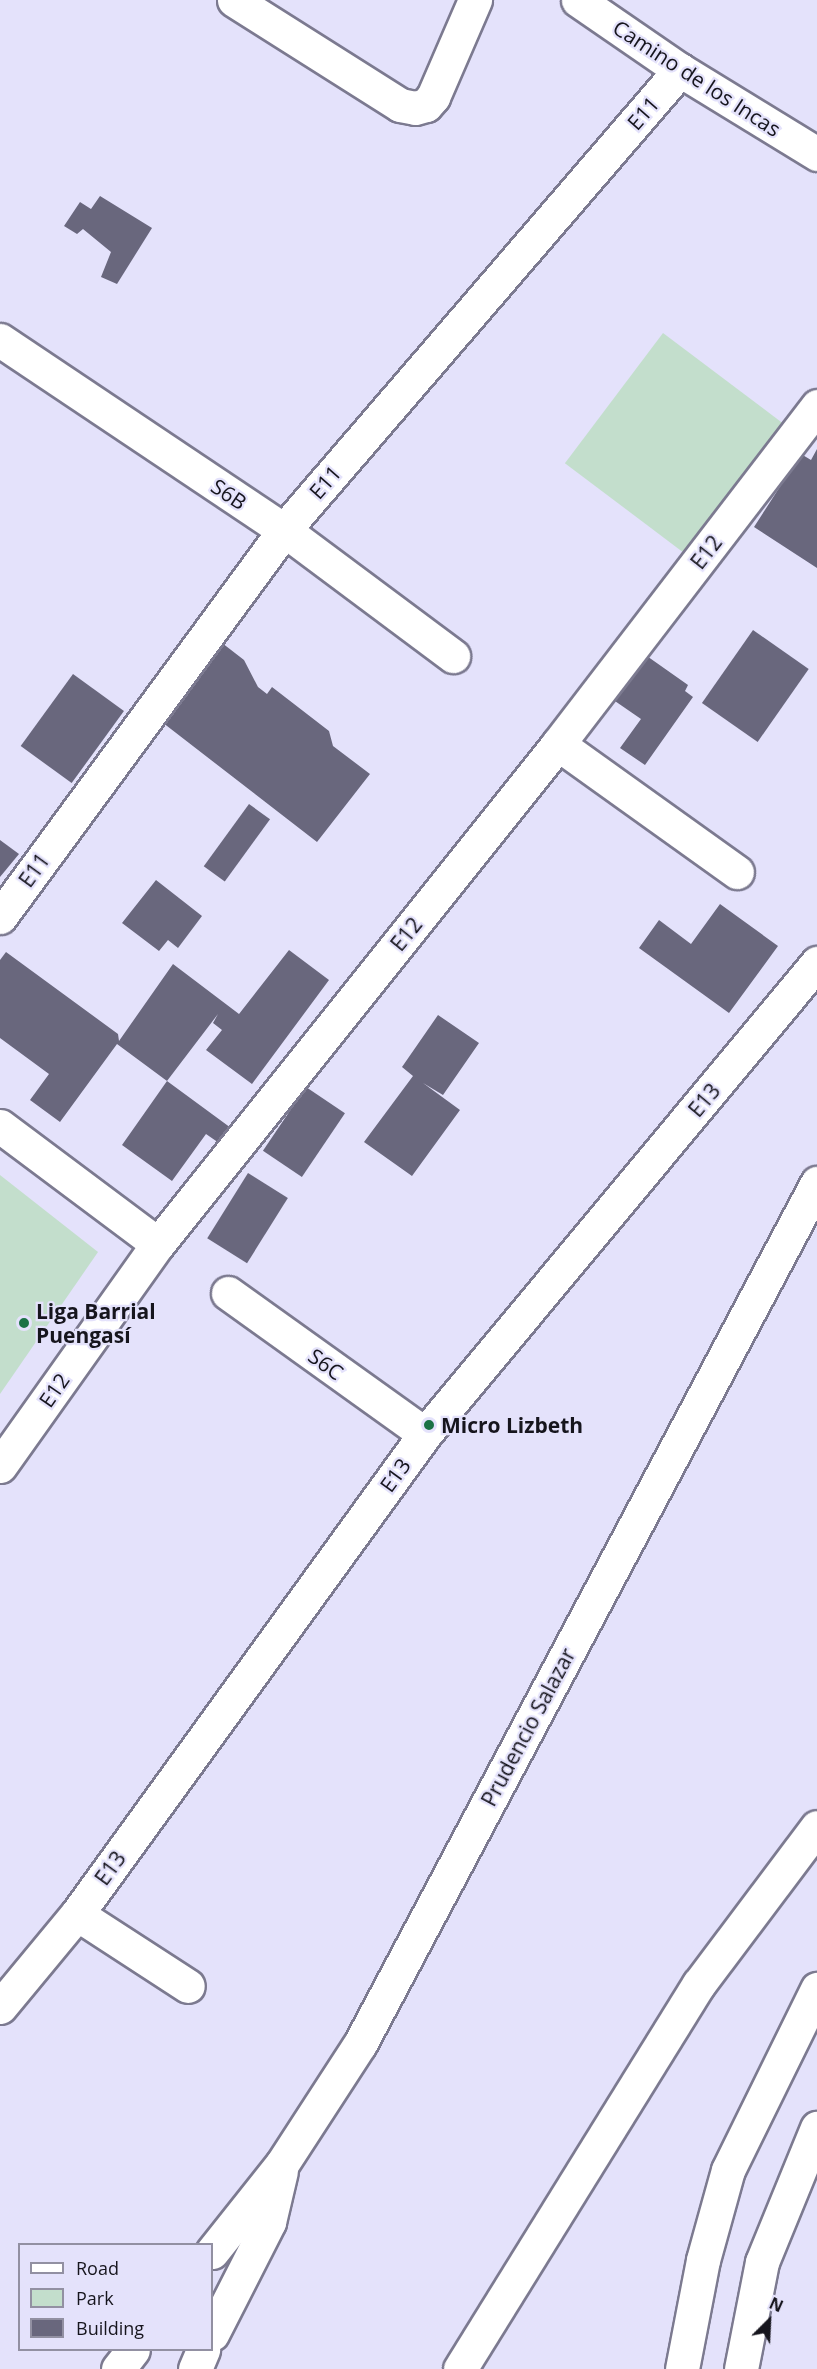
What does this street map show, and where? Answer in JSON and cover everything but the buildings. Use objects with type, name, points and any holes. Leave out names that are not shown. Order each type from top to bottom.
[{"type":"street","points":[[234,0],[400,105],[415,108],[433,98],[475,0]]},
{"type":"street","name":"Camino de los Incas","points":[[578,0],[680,70],[817,154]]},
{"type":"street","name":"E11","points":[[0,916],[284,530],[680,70]]},
{"type":"street","name":"S6B","points":[[4,352],[284,530],[453,656]]},
{"type":"street","name":"E12","points":[[0,1466],[158,1244],[558,744],[817,406]]},
{"type":"street","points":[[558,744],[737,872]]},
{"type":"street","name":"E13","points":[[0,2007],[77,1914],[425,1434],[817,963]]},
{"type":"street","points":[[0,1126],[158,1244]]},
{"type":"street","name":"Prudencio Salazar","points":[[213,2251],[282,2164],[360,2044],[817,1183]]},
{"type":"street","name":"S6C","points":[[228,1293],[425,1434]]},
{"type":"street","points":[[460,2369],[699,1984],[817,1827]]},
{"type":"street","points":[[77,1914],[188,1986]]},
{"type":"street","points":[[682,2369],[703,2260],[728,2170],[817,1989]]},
{"type":"street","points":[[741,2369],[762,2262],[817,2128]]},
{"type":"street","points":[[213,2332],[269,2222],[282,2164]]},
{"type":"street","points":[[118,2369],[132,2351]]},
{"type":"street","points":[[195,2369],[202,2351]]},
{"type":"green space","points":[[663,333],[783,423],[685,553],[565,463]]},
{"type":"green space","name":"Liga Barrial Puengasí","points":[[0,1175],[98,1252],[0,1394]]},
{"type":"place","name":"Liga Barrial Puengasí","points":[[24,1323]]},
{"type":"place","name":"Micro Lizbeth","points":[[429,1425]]}]
